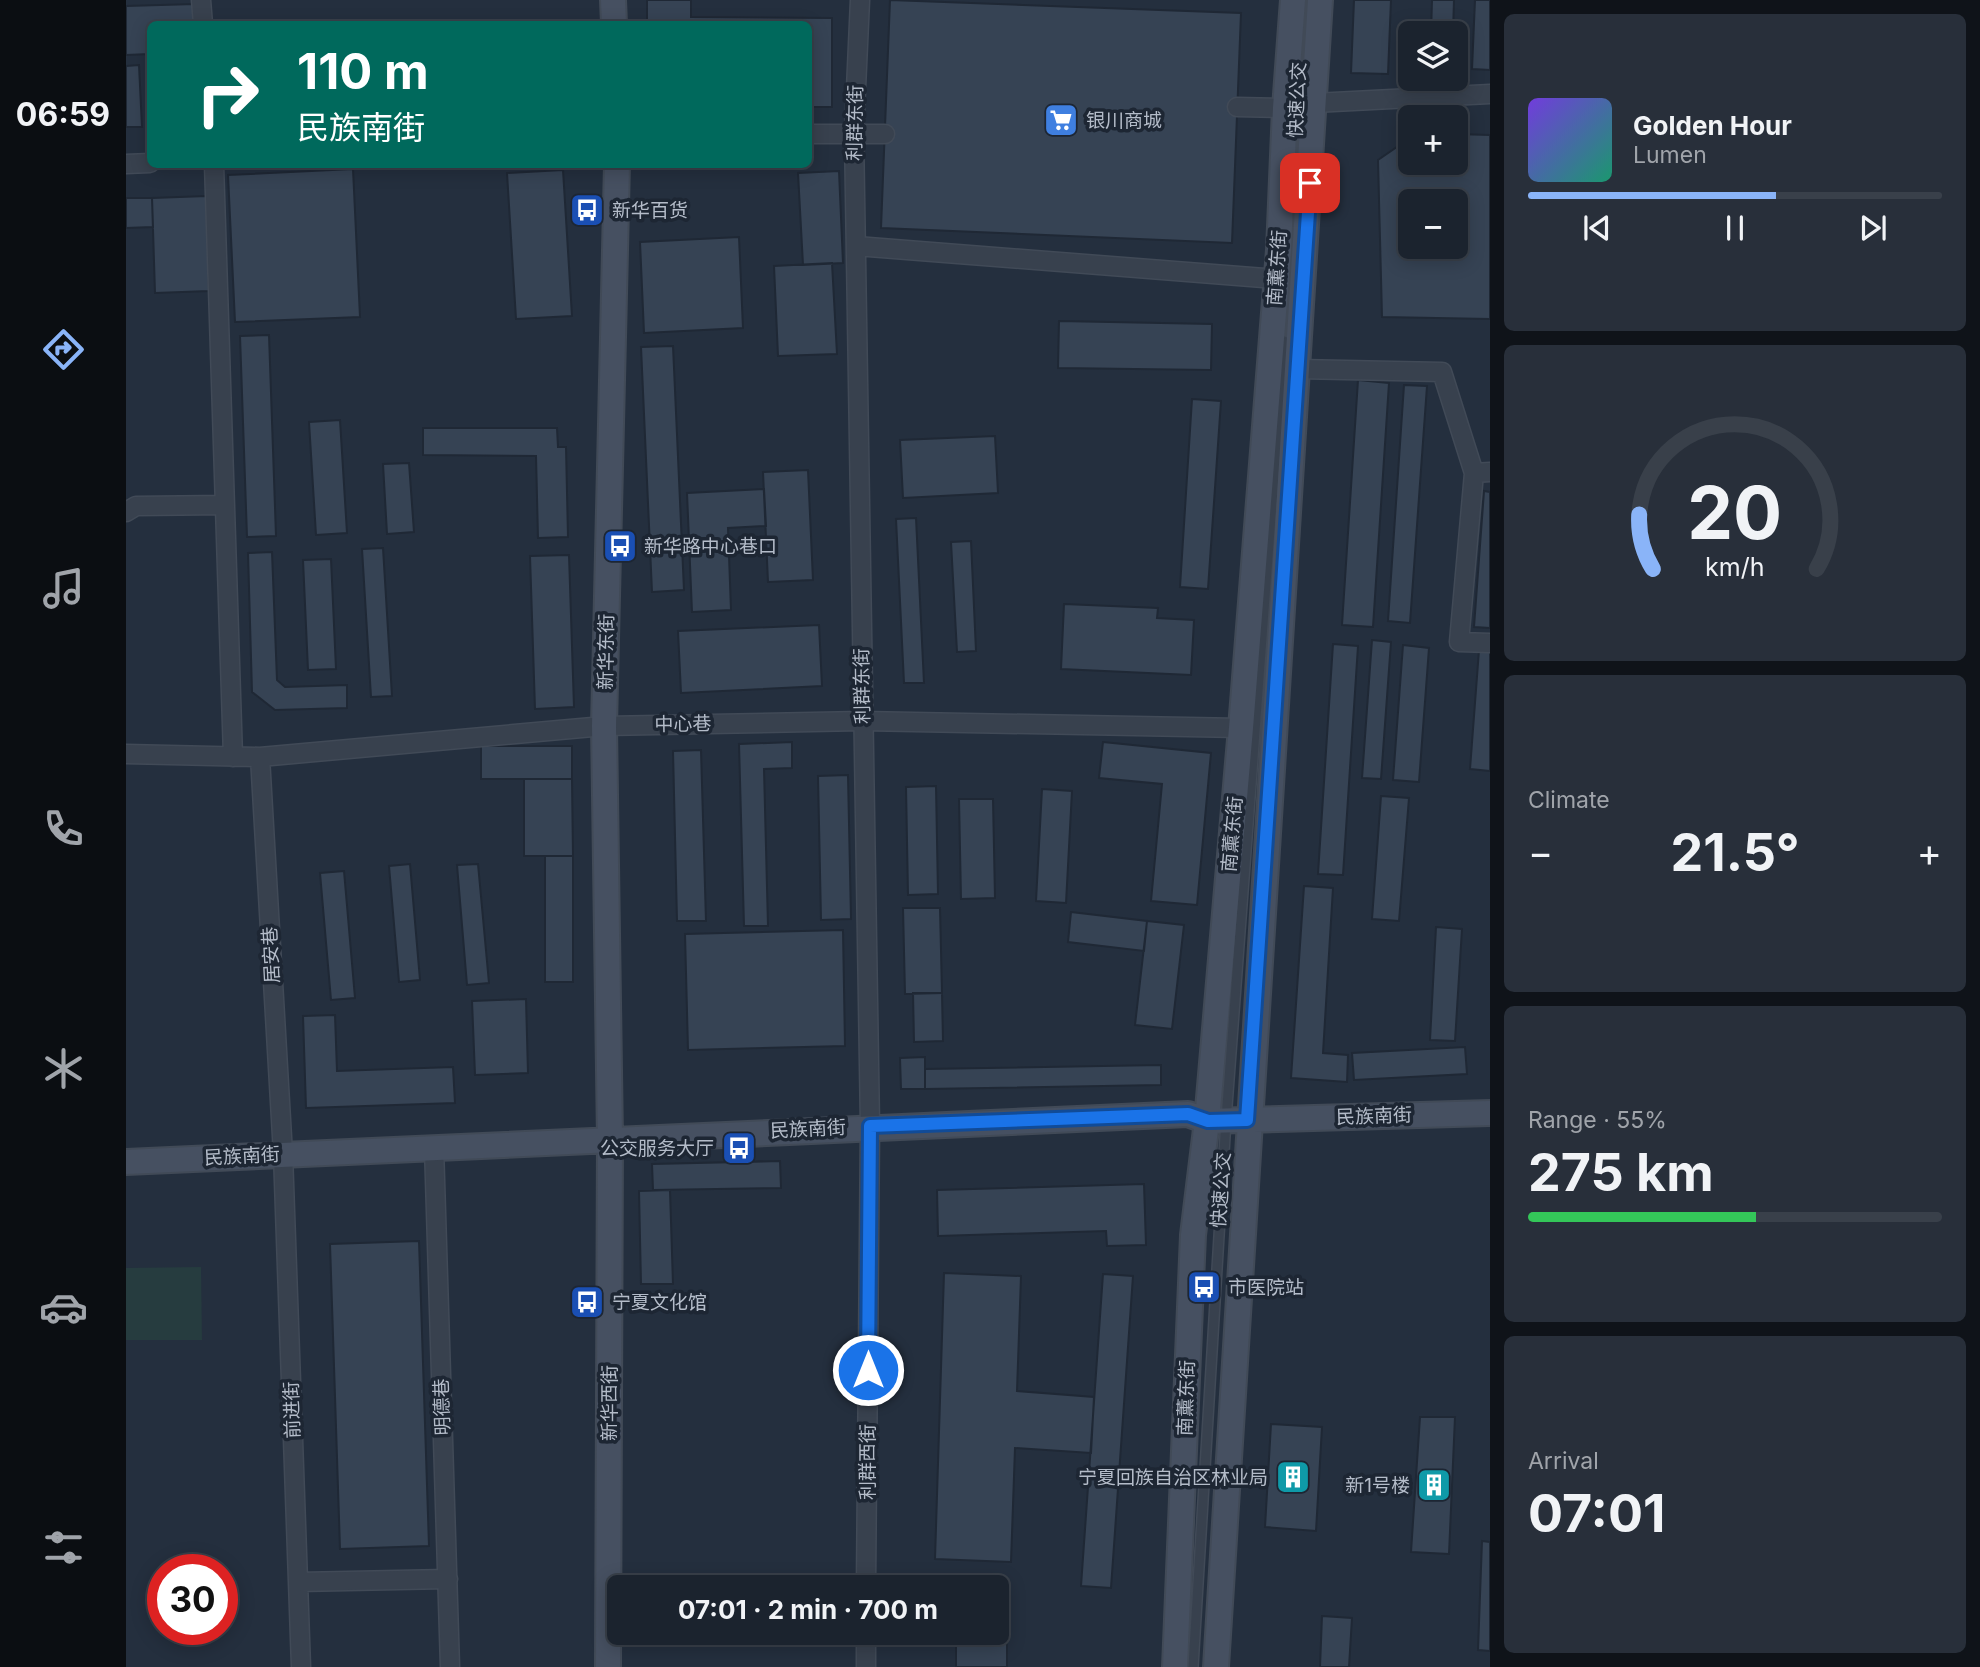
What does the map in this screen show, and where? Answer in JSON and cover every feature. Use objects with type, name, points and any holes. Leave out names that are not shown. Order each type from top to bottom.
[{"type":"main road","points":[[613,0],[614,21]]},
{"type":"main road","name":"南薰东街","points":[[1216,1667],[1227,1120],[1241,728],[1277,279],[1293,0]]},
{"type":"main road","name":"南薰东街","points":[[1175,1667],[1193,1236],[1227,1120],[1297,369],[1320,0]]},
{"type":"main road","name":"新华东街","points":[[610,1139],[604,726],[617,168]]},
{"type":"main road","name":"民族南街","points":[[126,1162],[870,1126],[1188,1114],[1227,1120],[1490,1113]]},
{"type":"main road","name":"新华西街","points":[[608,1667],[610,1139]]},
{"type":"street","points":[[201,0],[203,21]]},
{"type":"street","name":"利群东街","points":[[860,0],[854,132],[870,1126]]},
{"type":"street","points":[[1314,103],[1490,94]]},
{"type":"street","points":[[1237,107],[1285,108]]},
{"type":"street","points":[[812,134],[885,134]]},
{"type":"street","points":[[126,164],[147,163]]},
{"type":"street","points":[[214,168],[233,757]]},
{"type":"street","points":[[856,246],[1277,279]]},
{"type":"street","points":[[1297,369],[1443,372],[1482,472],[1459,642],[1490,643]]},
{"type":"street","points":[[126,512],[136,506],[225,505]]},
{"type":"street","name":"中心巷","points":[[126,754],[260,757],[604,726],[862,720],[1241,728]]},
{"type":"street","name":"居安巷","points":[[260,757],[283,1154]]},
{"type":"street","name":"利群西街","points":[[866,1575],[870,1126]]},
{"type":"street","name":"明德巷","points":[[434,1147],[450,1667]]},
{"type":"street","name":"前进街","points":[[283,1154],[301,1667]]},
{"type":"street","points":[[298,1582],[448,1579]]},
{"type":"street","points":[[866,1645],[866,1667]]},
{"type":"lane","name":"快速公交","points":[[1299,69],[1303,0]]},
{"type":"lane","name":"快速公交","points":[[1286,304],[1294,152]]},
{"type":"lane","name":"快速公交","points":[[1193,1667],[1227,1120],[1284,331]]},
{"type":"green space","points":[[201,1267],[202,1340],[126,1340],[126,1268]]},
{"type":"building","points":[[647,0],[691,0],[691,17],[832,18],[832,107],[812,107],[812,21],[647,21]]},
{"type":"building","name":"银川商城","points":[[890,0],[1241,13],[1232,243],[881,228]]},
{"type":"building","points":[[1354,0],[1391,0],[1388,74],[1351,73]]},
{"type":"building","points":[[1432,0],[1454,0],[1453,21],[1431,21]]},
{"type":"building","points":[[1475,0],[1490,0],[1490,70],[1472,69]]},
{"type":"building","points":[[195,4],[196,21],[147,21],[147,54],[126,55],[126,6]]},
{"type":"building","points":[[139,65],[142,127],[126,127],[126,66]]},
{"type":"building","points":[[1468,134],[1490,135],[1490,319],[1382,317],[1378,160],[1398,146],[1398,175],[1468,175]]},
{"type":"building","points":[[353,169],[360,317],[235,322],[228,175]]},
{"type":"building","points":[[563,170],[572,316],[516,319],[507,173]]},
{"type":"building","points":[[839,171],[843,263],[803,265],[798,173]]},
{"type":"building","points":[[207,196],[209,291],[155,293],[152,198]]},
{"type":"building","points":[[126,198],[152,198],[153,227],[126,228]]},
{"type":"building","points":[[739,237],[743,328],[644,333],[640,242]]},
{"type":"building","points":[[832,263],[837,354],[778,356],[774,266]]},
{"type":"building","points":[[1059,321],[1212,324],[1211,370],[1058,368]]},
{"type":"building","points":[[269,335],[276,536],[247,537],[240,336]]},
{"type":"building","points":[[673,346],[684,590],[652,592],[641,347]]},
{"type":"building","points":[[1358,380],[1389,383],[1373,627],[1342,625]]},
{"type":"building","points":[[1404,385],[1427,386],[1410,623],[1388,621]]},
{"type":"building","points":[[1192,399],[1221,401],[1208,589],[1180,587]]},
{"type":"building","points":[[340,420],[347,533],[316,535],[309,422]]},
{"type":"building","points":[[423,428],[557,428],[558,447],[566,447],[568,537],[538,538],[536,456],[423,455]]},
{"type":"building","points":[[995,436],[998,493],[903,498],[900,440]]},
{"type":"building","points":[[409,463],[414,532],[387,534],[383,464]]},
{"type":"building","points":[[808,470],[813,580],[768,582],[763,472]]},
{"type":"building","points":[[764,489],[766,526],[728,528],[731,610],[692,612],[687,493]]},
{"type":"building","points":[[1484,491],[1490,492],[1490,628],[1474,627]]},
{"type":"building","points":[[916,518],[924,683],[904,683],[896,519]]},
{"type":"building","points":[[971,541],[976,651],[957,652],[951,542]]},
{"type":"building","points":[[383,548],[392,696],[371,697],[362,549]]},
{"type":"building","points":[[272,552],[277,680],[285,687],[347,685],[347,708],[275,710],[252,692],[248,553]]},
{"type":"building","points":[[569,555],[574,707],[535,709],[530,556]]},
{"type":"building","points":[[331,559],[336,669],[308,670],[303,560]]},
{"type":"building","points":[[1064,604],[1158,608],[1157,618],[1194,620],[1191,675],[1061,669]]},
{"type":"building","points":[[819,625],[822,686],[681,693],[678,631]]},
{"type":"building","points":[[1372,640],[1391,642],[1381,779],[1362,778]]},
{"type":"building","points":[[1333,644],[1358,646],[1343,875],[1318,874]]},
{"type":"building","points":[[1403,645],[1429,648],[1419,782],[1393,780]]},
{"type":"building","points":[[1479,650],[1490,651],[1490,771],[1470,769]]},
{"type":"building","points":[[792,742],[792,768],[764,769],[768,926],[744,926],[739,744]]},
{"type":"building","points":[[1103,742],[1211,753],[1197,905],[1151,901],[1162,784],[1099,778]]},
{"type":"building","points":[[481,746],[572,746],[572,779],[481,779]]},
{"type":"building","points":[[701,750],[706,921],[677,921],[673,751]]},
{"type":"building","points":[[848,775],[851,919],[821,920],[818,776]]},
{"type":"building","points":[[524,779],[572,779],[573,856],[524,856]]},
{"type":"building","points":[[936,786],[938,894],[908,895],[906,787]]},
{"type":"building","points":[[1042,789],[1072,791],[1066,903],[1036,901]]},
{"type":"building","points":[[1381,796],[1409,798],[1399,921],[1372,919]]},
{"type":"building","points":[[959,799],[993,799],[995,898],[961,899]]},
{"type":"building","points":[[545,856],[573,856],[573,982],[545,982]]},
{"type":"building","points":[[410,864],[420,980],[399,982],[389,866]]},
{"type":"building","points":[[478,864],[489,983],[467,985],[457,865]]},
{"type":"building","points":[[344,871],[355,998],[331,1000],[320,873]]},
{"type":"building","points":[[1304,886],[1333,888],[1323,1053],[1348,1055],[1347,1082],[1291,1078]]},
{"type":"building","points":[[903,908],[940,908],[942,993],[905,994]]},
{"type":"building","points":[[1071,912],[1147,921],[1144,951],[1068,942]]},
{"type":"building","points":[[1147,921],[1184,925],[1172,1029],[1135,1025]]},
{"type":"building","points":[[1436,927],[1462,929],[1455,1041],[1430,1040]]},
{"type":"building","points":[[843,930],[845,1046],[688,1050],[685,934]]},
{"type":"building","points":[[913,993],[942,993],[943,1041],[914,1042]]},
{"type":"building","points":[[526,999],[528,1073],[475,1075],[472,1001]]},
{"type":"building","points":[[335,1015],[337,1071],[453,1067],[455,1103],[306,1108],[303,1016]]},
{"type":"building","points":[[1465,1047],[1467,1074],[1354,1080],[1352,1053]]},
{"type":"building","points":[[925,1057],[925,1089],[901,1089],[900,1058]]},
{"type":"building","points":[[1161,1065],[1161,1085],[925,1089],[925,1069]]},
{"type":"building","points":[[780,1161],[781,1188],[653,1190],[652,1164]]},
{"type":"building","points":[[1144,1184],[1146,1245],[1107,1246],[1106,1231],[938,1236],[937,1190]]},
{"type":"building","points":[[670,1190],[673,1284],[641,1284],[639,1191]]},
{"type":"building","points":[[419,1241],[429,1546],[340,1549],[330,1244]]},
{"type":"building","points":[[944,1273],[1021,1276],[1017,1391],[1094,1397],[1091,1453],[1015,1448],[1011,1562],[935,1559]]},
{"type":"building","points":[[1103,1274],[1133,1276],[1111,1588],[1081,1586]]},
{"type":"building","name":"新1号楼","points":[[1420,1417],[1455,1417],[1449,1554],[1411,1552]]},
{"type":"building","name":"宁夏回族自治区林业局","points":[[1271,1424],[1322,1427],[1316,1531],[1265,1527]]},
{"type":"building","points":[[1482,1541],[1490,1542],[1490,1651],[1478,1650]]},
{"type":"building","points":[[1322,1616],[1352,1618],[1349,1667],[1320,1667]]},
{"type":"building","points":[[956,1645],[1007,1645],[1007,1667],[956,1667]]},
{"type":"place","name":"银川商城","points":[[1061,120]]},
{"type":"place","name":"新华百货","points":[[587,210]]},
{"type":"place","name":"新华路中心巷口","points":[[620,546]]},
{"type":"place","name":"公交服务大厅","points":[[739,1148]]},
{"type":"place","name":"市医院站","points":[[1204,1287]]},
{"type":"place","name":"宁夏文化馆","points":[[587,1302]]},
{"type":"place","name":"宁夏回族自治区林业局","points":[[1293,1477]]},
{"type":"place","name":"新1号楼","points":[[1434,1485]]},
{"type":"route","points":[[868,1370],[870,1126],[1188,1114],[1208,1121],[1247,1120],[1310,183]]}]
